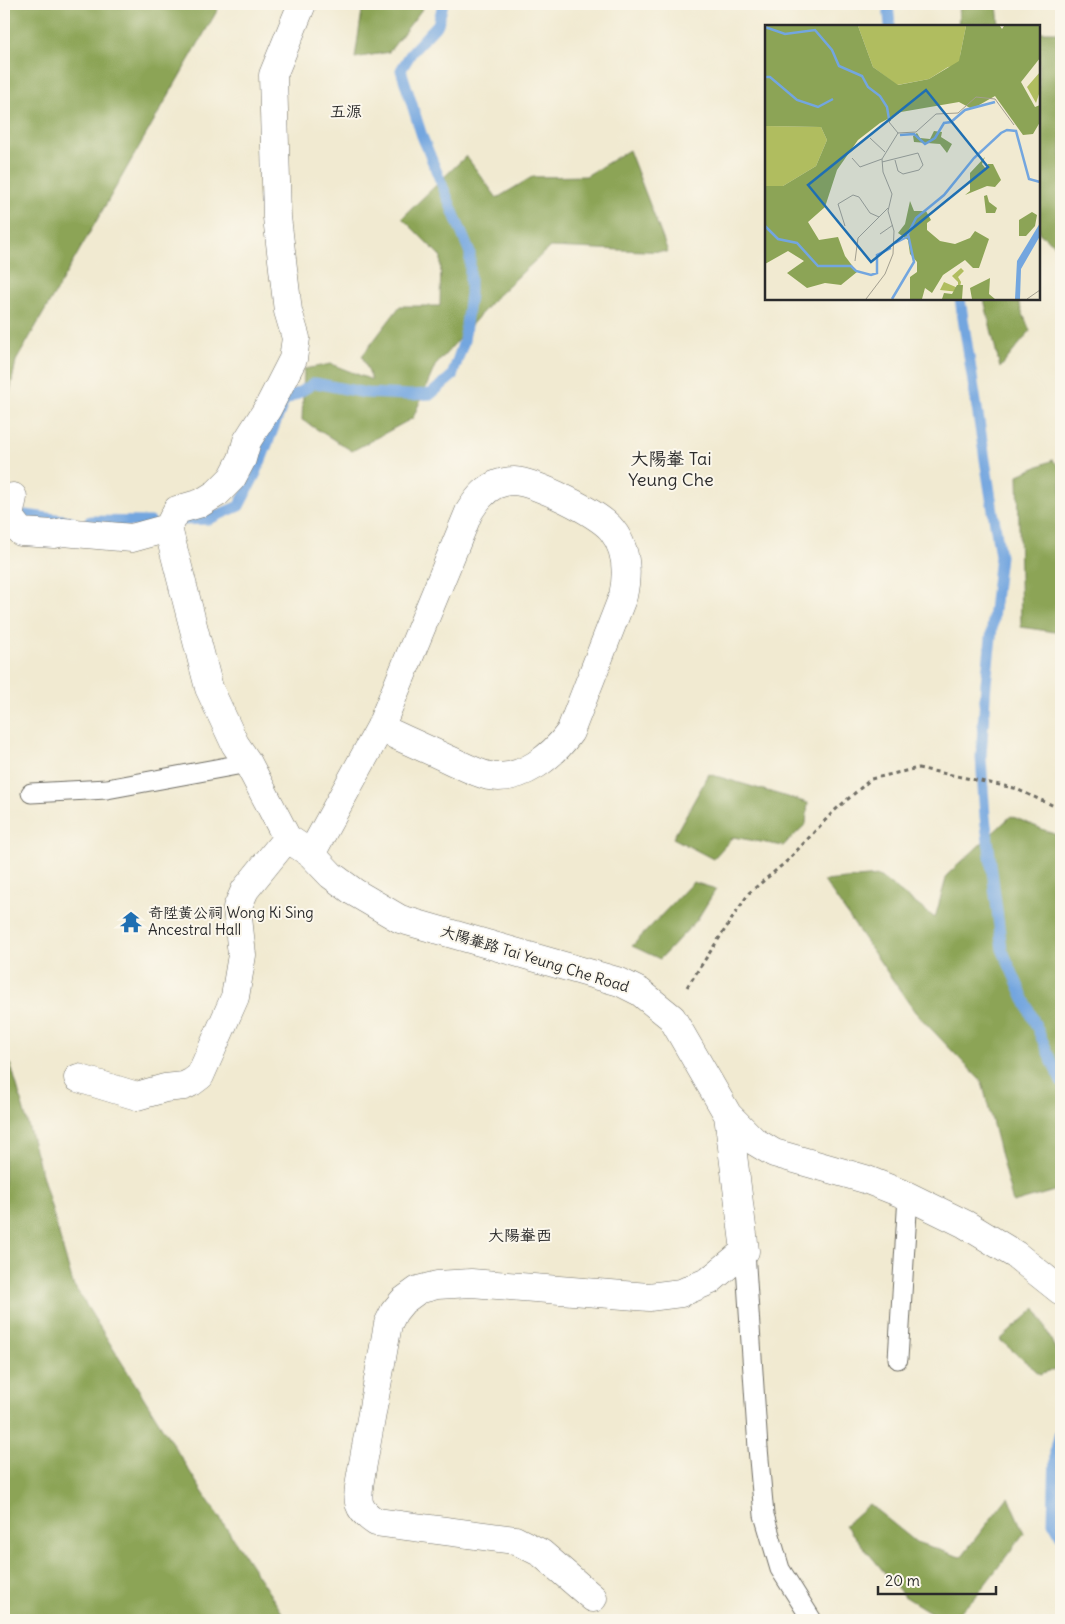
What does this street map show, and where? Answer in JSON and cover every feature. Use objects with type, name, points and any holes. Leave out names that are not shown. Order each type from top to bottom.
[{"type":"street","points":[[13,497],[9,517],[20,532],[54,534],[63,532],[132,538],[168,528],[177,510],[201,503],[217,493],[232,478],[242,459],[247,441],[268,408],[293,359],[296,338],[288,311],[276,217],[273,75],[302,4]]},
{"type":"street","points":[[311,854],[380,728],[469,512],[481,495],[496,484],[514,481],[532,485],[586,509],[600,518],[612,530],[621,545],[626,561],[626,579],[623,596],[570,732],[561,745],[549,756],[522,772],[490,776],[380,728]]},
{"type":"street","name":"大陽輋路 Tai Yeung Che Road","points":[[168,528],[209,688],[227,729],[248,763],[287,838],[311,854],[331,875],[354,892],[400,919],[620,982],[640,992],[656,1003],[672,1018],[728,1114],[754,1141],[774,1153],[865,1179],[908,1196],[966,1224],[1016,1255],[1061,1292]]},
{"type":"street","points":[[78,1078],[137,1096],[165,1088],[184,1086],[200,1076],[235,997],[242,955],[237,908],[246,890],[287,838]]},
{"type":"street","points":[[593,1598],[540,1552],[515,1540],[376,1522],[367,1516],[360,1507],[357,1500],[360,1480],[388,1324],[394,1312],[403,1301],[418,1290],[437,1285],[471,1283],[650,1297],[681,1293],[709,1281],[745,1251],[728,1114]]},
{"type":"lane","points":[[31,793],[107,789],[248,763]]},
{"type":"lane","points":[[898,1359],[908,1196]]},
{"type":"lane","points":[[745,1251],[764,1515],[780,1569],[812,1620]]},
{"type":"path","points":[[656,1003],[682,993],[749,893],[787,861],[833,812],[871,780],[918,768],[1014,788],[1061,809]]},
{"type":"green space","points":[[4,4],[221,4],[16,361],[4,421]]},
{"type":"green space","points":[[363,4],[426,4],[389,52],[355,58]]},
{"type":"green space","points":[[960,4],[997,4],[999,25],[958,25]]},
{"type":"green space","points":[[1040,32],[1061,32],[1061,250],[1040,234]]},
{"type":"green space","points":[[629,150],[668,252],[550,247],[496,297],[435,366],[413,418],[352,451],[302,420],[304,369],[331,364],[372,380],[362,356],[400,306],[440,306],[441,257],[402,218],[466,156],[497,198],[532,177],[586,176]]},
{"type":"green space","points":[[984,300],[1017,300],[1030,331],[1000,368]]},
{"type":"green space","points":[[1053,460],[1061,468],[1061,633],[1021,627],[1018,475]]},
{"type":"green space","points":[[709,774],[808,803],[806,824],[783,846],[733,837],[713,859],[673,838]]},
{"type":"green space","points":[[1011,816],[1061,837],[1061,1189],[1013,1203],[982,1082],[915,1012],[824,881],[879,876],[935,918],[947,875]]},
{"type":"green space","points":[[693,882],[716,889],[697,920],[660,959],[632,946]]},
{"type":"green space","points":[[4,1046],[73,1284],[200,1488],[287,1620],[4,1620]]},
{"type":"green space","points":[[1036,1308],[1061,1361],[1061,1367],[1040,1374],[1000,1340]]},
{"type":"green space","points":[[1008,1497],[1024,1533],[974,1599],[950,1620],[943,1620],[904,1596],[845,1525],[869,1504],[916,1542],[961,1557]]},
{"type":"waterway","points":[[180,520],[209,519],[239,506],[256,473],[284,401],[315,383],[366,393],[431,394],[452,376],[464,341],[470,294],[470,253],[422,136],[401,70],[412,52],[438,24],[443,4]]},
{"type":"waterway","points":[[888,4],[890,25]]},
{"type":"waterway","points":[[960,300],[1000,556],[986,683],[981,757],[985,817],[1002,949],[1061,1082]]},
{"type":"waterway","points":[[10,513],[71,521]]},
{"type":"waterway","points":[[90,521],[151,522]]},
{"type":"waterway","points":[[1061,1429],[1055,1452],[1053,1522],[1061,1536]]},
{"type":"place","name":"奇陞黃公祠 Wong Ki Sing Ancestral Hall","points":[[131,922]]},
{"type":"district","name":"五源","points":[[346,111]]},
{"type":"district","name":"大陽輋 Tai Yeung Che","points":[[671,469]]},
{"type":"district","name":"大陽輋西","points":[[520,1235]]}]
